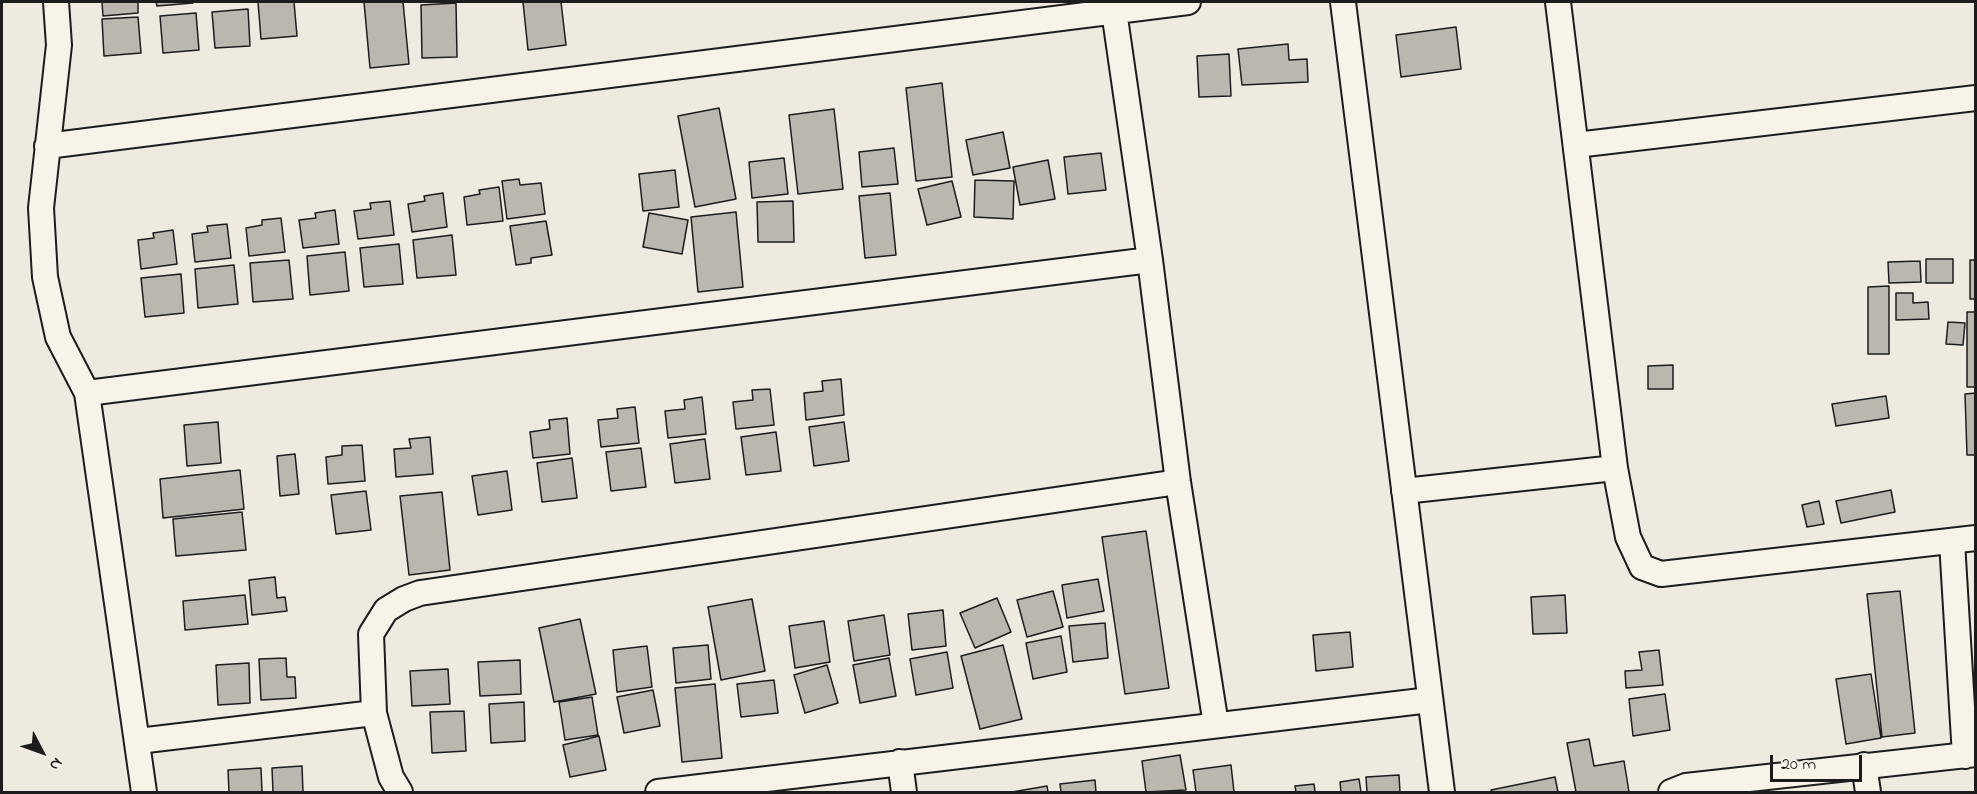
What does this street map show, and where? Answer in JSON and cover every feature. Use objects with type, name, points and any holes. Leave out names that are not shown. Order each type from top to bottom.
[{"type":"street","points":[[56,2],[59,45],[41,208],[45,277],[58,337],[87,393],[144,792]]},
{"type":"street","points":[[47,146],[1188,2]]},
{"type":"street","points":[[1342,2],[1442,792]]},
{"type":"street","points":[[1558,2],[1615,468],[1628,537],[1633,552],[1642,567],[1661,574],[1976,538]]},
{"type":"street","points":[[1114,11],[1150,260],[1178,482],[1216,725]]},
{"type":"street","points":[[1576,145],[1976,98]]},
{"type":"street","points":[[87,393],[1150,260]]},
{"type":"street","points":[[1404,491],[1615,468]]},
{"type":"street","points":[[400,792],[391,777],[374,713],[371,634],[386,610],[420,593],[1178,482]]},
{"type":"street","points":[[1671,792],[1686,786],[1970,755],[1952,542]]},
{"type":"street","points":[[658,792],[1430,700]]},
{"type":"street","points":[[138,741],[374,713]]},
{"type":"street","points":[[900,762],[904,792]]},
{"type":"street","points":[[1864,765],[1868,792]]},
{"type":"building","points":[[102,2],[138,2],[138,13],[103,16]]},
{"type":"building","points":[[156,2],[193,2],[193,3],[157,6]]},
{"type":"building","points":[[258,2],[294,2],[297,36],[261,39]]},
{"type":"building","points":[[364,2],[403,2],[409,64],[370,68]]},
{"type":"building","points":[[523,2],[561,2],[566,45],[528,50]]},
{"type":"building","points":[[456,3],[457,57],[422,58],[421,5]]},
{"type":"building","points":[[248,9],[250,46],[215,48],[212,12]]},
{"type":"building","points":[[196,13],[199,50],[163,53],[160,16]]},
{"type":"building","points":[[138,17],[141,53],[104,56],[102,19]]},
{"type":"building","points":[[1456,27],[1461,69],[1401,77],[1396,35]]},
{"type":"building","points":[[1288,44],[1289,60],[1307,59],[1308,82],[1242,85],[1238,49]]},
{"type":"building","points":[[1229,54],[1231,96],[1199,97],[1197,56]]},
{"type":"building","points":[[942,83],[952,177],[916,181],[906,88]]},
{"type":"building","points":[[719,108],[736,199],[695,207],[678,116]]},
{"type":"building","points":[[834,109],[843,189],[798,194],[789,115]]},
{"type":"building","points":[[1003,132],[1010,168],[973,175],[966,140]]},
{"type":"building","points":[[894,148],[898,184],[862,187],[859,152]]},
{"type":"building","points":[[1101,153],[1106,190],[1068,194],[1064,157]]},
{"type":"building","points":[[784,158],[788,194],[752,198],[749,162]]},
{"type":"building","points":[[1048,160],[1055,199],[1020,205],[1013,167]]},
{"type":"building","points":[[675,170],[679,207],[643,211],[639,174]]},
{"type":"building","points":[[519,179],[520,185],[541,183],[545,214],[507,219],[502,181]]},
{"type":"building","points":[[975,180],[1014,181],[1013,219],[974,217]]},
{"type":"building","points":[[952,181],[961,217],[927,225],[918,189]]},
{"type":"building","points":[[499,187],[503,221],[467,225],[464,197],[480,194],[479,190]]},
{"type":"building","points":[[443,193],[447,227],[412,232],[408,204],[425,201],[424,196]]},
{"type":"building","points":[[890,193],[896,255],[865,258],[859,196]]},
{"type":"building","points":[[390,201],[394,235],[358,239],[354,211],[371,209],[370,203]]},
{"type":"building","points":[[793,201],[794,242],[758,242],[757,202]]},
{"type":"building","points":[[335,210],[339,244],[303,248],[299,220],[316,218],[315,213]]},
{"type":"building","points":[[736,212],[743,287],[698,292],[691,217]]},
{"type":"building","points":[[649,213],[688,220],[682,254],[643,247]]},
{"type":"building","points":[[281,218],[285,252],[249,256],[246,228],[262,225],[262,220]]},
{"type":"building","points":[[546,221],[552,255],[531,258],[531,263],[516,265],[510,226]]},
{"type":"building","points":[[227,224],[231,258],[195,262],[192,234],[208,232],[207,226]]},
{"type":"building","points":[[173,230],[177,264],[141,269],[138,240],[154,238],[153,233]]},
{"type":"building","points":[[452,235],[456,275],[417,278],[413,240]]},
{"type":"building","points":[[399,244],[403,284],[364,287],[360,248]]},
{"type":"building","points":[[345,252],[349,291],[310,295],[307,256]]},
{"type":"building","points":[[1926,259],[1953,259],[1953,283],[1926,283]]},
{"type":"building","points":[[289,260],[293,299],[253,302],[250,263]]},
{"type":"building","points":[[1970,260],[1976,260],[1976,299],[1970,299]]},
{"type":"building","points":[[1920,261],[1921,282],[1889,283],[1888,262]]},
{"type":"building","points":[[234,265],[238,304],[198,308],[195,269]]},
{"type":"building","points":[[181,274],[184,313],[145,317],[141,278]]},
{"type":"building","points":[[1889,286],[1889,354],[1868,354],[1868,287]]},
{"type":"building","points":[[1896,293],[1913,293],[1913,303],[1928,302],[1929,319],[1896,320]]},
{"type":"building","points":[[1967,312],[1976,312],[1976,387],[1967,387]]},
{"type":"building","points":[[1948,322],[1965,323],[1963,345],[1946,344]]},
{"type":"building","points":[[1673,365],[1673,389],[1648,389],[1648,366]]},
{"type":"building","points":[[841,379],[844,415],[806,420],[804,393],[823,391],[822,381]]},
{"type":"building","points":[[770,389],[774,425],[736,429],[733,402],[753,400],[752,390]]},
{"type":"building","points":[[1976,393],[1976,455],[1967,455],[1965,394]]},
{"type":"building","points":[[1886,396],[1889,418],[1836,426],[1832,404]]},
{"type":"building","points":[[702,397],[706,434],[668,438],[665,411],[685,409],[684,400]]},
{"type":"building","points":[[635,407],[639,443],[601,447],[598,420],[618,418],[617,409]]},
{"type":"building","points":[[567,418],[570,454],[533,458],[530,432],[550,429],[549,420]]},
{"type":"building","points":[[218,422],[221,463],[187,466],[184,425]]},
{"type":"building","points":[[844,422],[849,461],[814,466],[809,427]]},
{"type":"building","points":[[776,432],[781,471],[746,475],[741,437]]},
{"type":"building","points":[[430,437],[433,474],[396,477],[394,449],[411,448],[409,439]]},
{"type":"building","points":[[705,439],[710,479],[675,483],[670,444]]},
{"type":"building","points":[[362,445],[365,481],[328,484],[326,457],[342,455],[342,446]]},
{"type":"building","points":[[641,448],[646,487],[611,491],[606,452]]},
{"type":"building","points":[[295,454],[299,494],[280,496],[277,456]]},
{"type":"building","points":[[572,458],[577,498],[542,502],[537,463]]},
{"type":"building","points":[[240,470],[244,509],[163,518],[160,479]]},
{"type":"building","points":[[507,471],[512,510],[478,515],[472,476]]},
{"type":"building","points":[[1891,490],[1895,512],[1841,523],[1836,501]]},
{"type":"building","points":[[366,491],[371,530],[336,534],[331,495]]},
{"type":"building","points":[[442,492],[450,570],[409,575],[400,496]]},
{"type":"building","points":[[1819,501],[1824,524],[1807,527],[1802,505]]},
{"type":"building","points":[[242,512],[246,550],[176,556],[173,519]]},
{"type":"building","points":[[1146,531],[1169,688],[1125,694],[1102,537]]},
{"type":"building","points":[[275,577],[277,598],[285,597],[287,611],[252,615],[249,580]]},
{"type":"building","points":[[1098,579],[1104,611],[1067,618],[1062,585]]},
{"type":"building","points":[[1053,591],[1063,627],[1027,637],[1017,600]]},
{"type":"building","points":[[1900,591],[1915,733],[1882,737],[1867,594]]},
{"type":"building","points":[[245,595],[248,624],[185,630],[183,601]]},
{"type":"building","points":[[1565,595],[1567,633],[1533,634],[1531,597]]},
{"type":"building","points":[[997,598],[1011,632],[975,648],[960,613]]},
{"type":"building","points":[[752,599],[765,671],[721,680],[708,607]]},
{"type":"building","points":[[943,610],[946,646],[912,650],[908,614]]},
{"type":"building","points":[[884,615],[890,655],[854,661],[848,621]]},
{"type":"building","points":[[580,619],[596,694],[554,702],[539,628]]},
{"type":"building","points":[[824,621],[830,662],[795,668],[789,626]]},
{"type":"building","points":[[1105,623],[1108,658],[1073,662],[1069,626]]},
{"type":"building","points":[[1350,632],[1353,667],[1316,671],[1313,635]]},
{"type":"building","points":[[1061,636],[1067,672],[1033,679],[1026,643]]},
{"type":"building","points":[[708,645],[711,679],[676,683],[673,648]]},
{"type":"building","points":[[1003,645],[1022,719],[980,729],[961,656]]},
{"type":"building","points":[[647,646],[652,687],[617,692],[613,650]]},
{"type":"building","points":[[1659,650],[1663,685],[1626,688],[1625,671],[1642,670],[1639,652]]},
{"type":"building","points":[[947,652],[953,688],[916,695],[910,659]]},
{"type":"building","points":[[286,658],[287,677],[295,677],[296,698],[261,700],[259,659]]},
{"type":"building","points":[[889,658],[896,696],[860,703],[853,665]]},
{"type":"building","points":[[520,660],[521,694],[480,696],[478,662]]},
{"type":"building","points":[[249,663],[250,703],[218,705],[216,665]]},
{"type":"building","points":[[827,665],[838,703],[805,713],[794,675]]},
{"type":"building","points":[[448,669],[450,704],[412,706],[410,671]]},
{"type":"building","points":[[1871,674],[1881,738],[1846,744],[1836,679]]},
{"type":"building","points":[[774,680],[778,713],[741,717],[737,684]]},
{"type":"building","points":[[715,684],[722,758],[682,762],[675,688]]},
{"type":"building","points":[[653,690],[660,726],[624,733],[617,697]]},
{"type":"building","points":[[1665,694],[1670,730],[1633,736],[1629,699]]},
{"type":"building","points":[[592,697],[598,735],[565,740],[559,702]]},
{"type":"building","points":[[524,702],[525,741],[491,743],[489,704]]},
{"type":"building","points":[[464,711],[466,751],[432,753],[430,712]]},
{"type":"building","points":[[599,736],[606,770],[570,777],[563,745]]},
{"type":"building","points":[[1589,739],[1594,766],[1624,761],[1629,792],[1576,792],[1567,743]]},
{"type":"building","points":[[1180,755],[1186,790],[1146,792],[1142,761]]},
{"type":"building","points":[[1231,765],[1234,792],[1196,792],[1193,770]]},
{"type":"building","points":[[302,766],[303,792],[273,792],[272,768]]},
{"type":"building","points":[[261,768],[262,792],[229,792],[228,770]]},
{"type":"building","points":[[1399,775],[1400,792],[1367,792],[1366,777]]},
{"type":"building","points":[[1555,777],[1558,792],[1492,792],[1491,790]]},
{"type":"building","points":[[1359,779],[1361,792],[1341,792],[1340,782]]},
{"type":"building","points":[[1095,780],[1096,792],[1061,792],[1060,784]]},
{"type":"building","points":[[1314,784],[1315,792],[1296,792],[1295,786]]},
{"type":"building","points":[[1047,786],[1048,792],[1012,792]]}]
